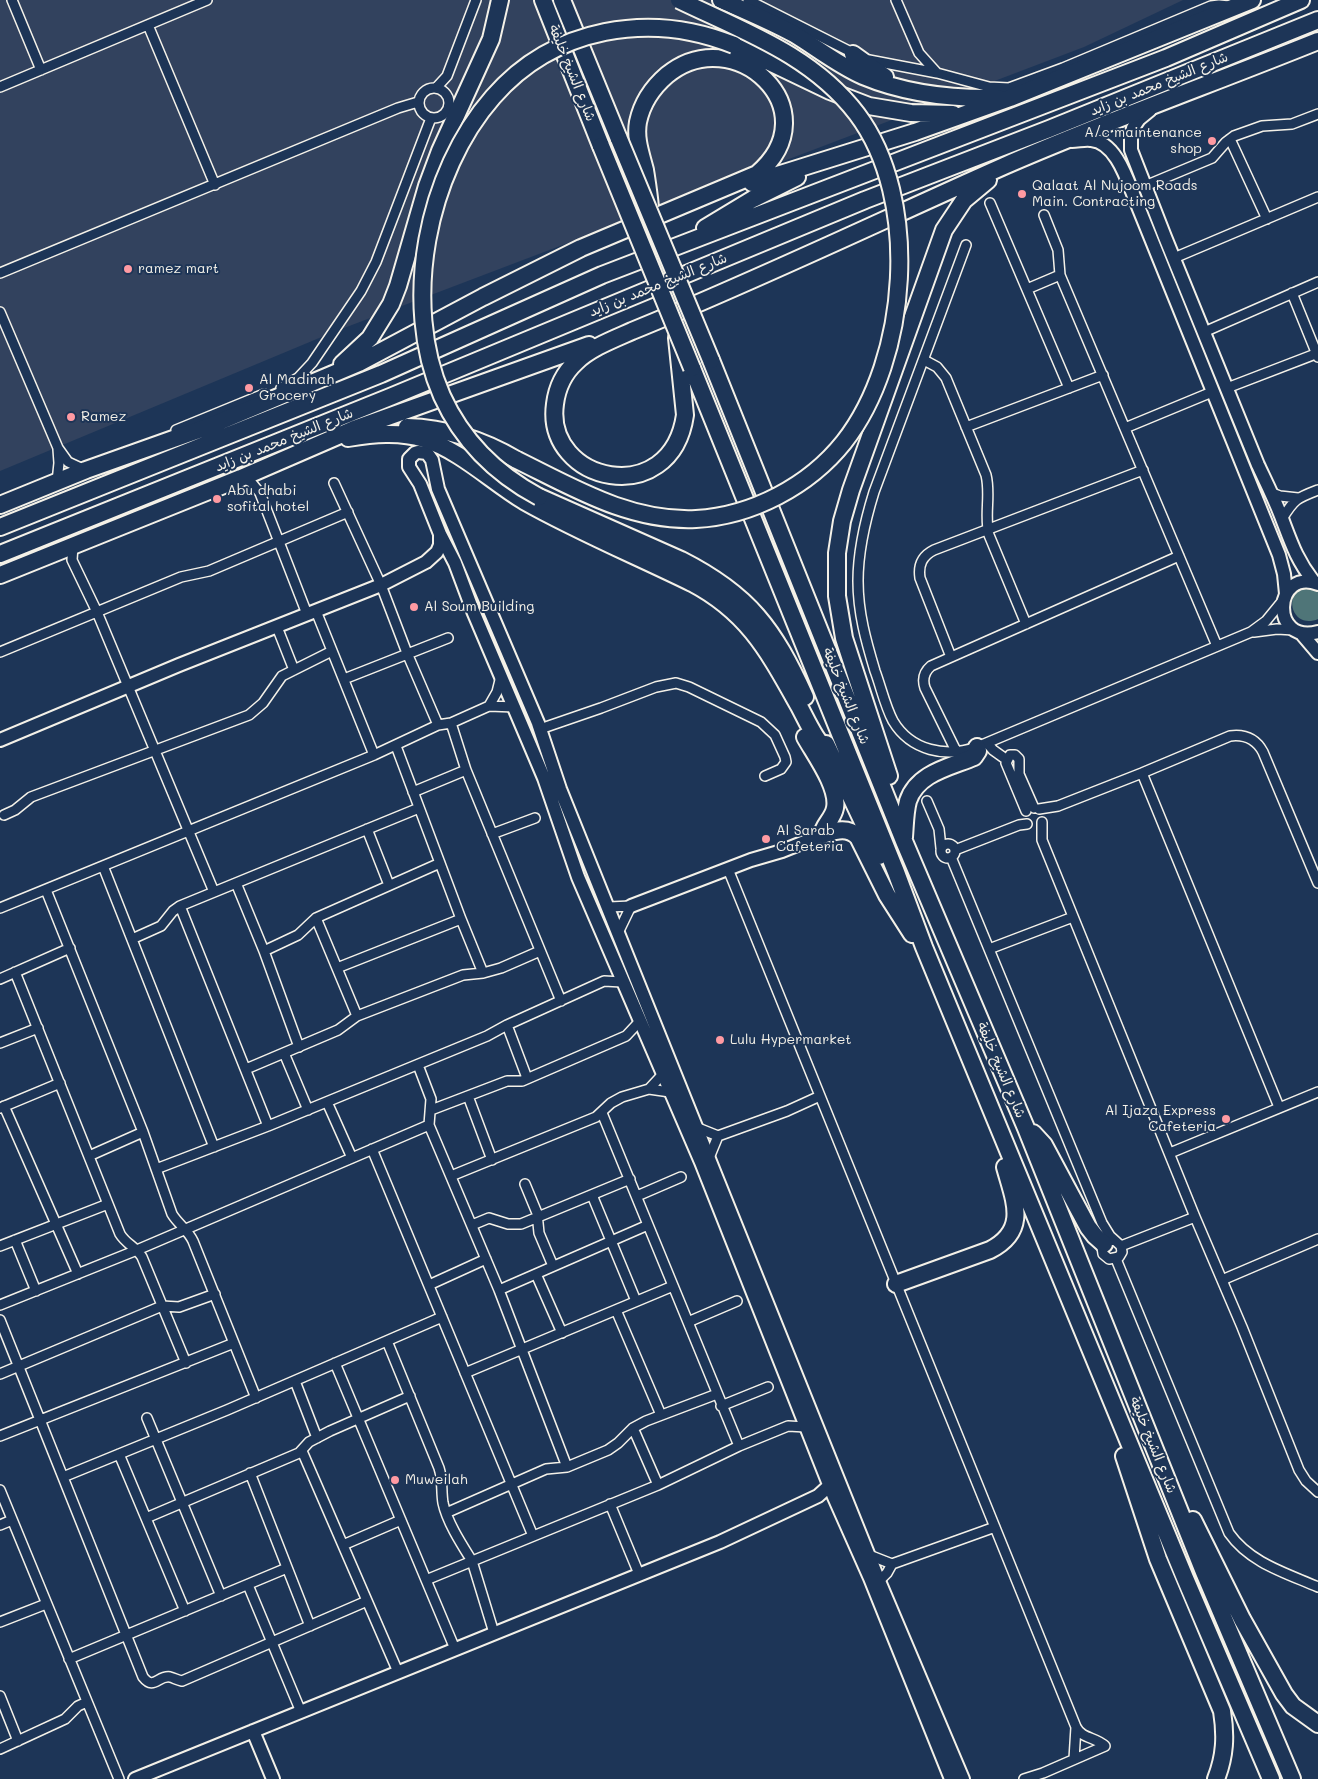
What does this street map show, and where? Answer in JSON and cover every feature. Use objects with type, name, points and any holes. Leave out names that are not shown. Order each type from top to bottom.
[{"type":"highway","points":[[326,376],[357,352],[370,338],[391,304],[427,186],[440,151],[491,39],[498,16],[500,0]]},
{"type":"highway","name":"شارع الشيخ خليفة","points":[[543,0],[676,328],[686,369],[896,872],[924,947],[1185,1578],[1271,1779]]},
{"type":"highway","name":"شارع الشيخ خليفة","points":[[562,0],[711,360],[904,841],[1026,1128],[1176,1502],[1292,1779]]},
{"type":"highway","points":[[319,444],[375,429],[416,427],[438,430],[472,438],[499,449],[599,501],[641,514],[683,519],[710,518],[737,512],[762,503],[788,490],[813,473],[845,440],[868,401],[884,360],[892,331],[897,302],[899,242],[890,182],[873,139],[857,114],[838,92],[804,63],[778,48],[679,0]]},
{"type":"highway","points":[[721,0],[786,30],[860,75],[909,91],[951,98],[1010,98]]},
{"type":"highway","points":[[686,205],[973,112],[1010,98],[1136,43],[1252,0]]},
{"type":"highway","name":"شارع الشيخ محمد بن زايد","points":[[0,527],[380,374],[602,275],[1166,58],[1301,0]]},
{"type":"highway","name":"شارع الشيخ محمد بن زايد","points":[[0,554],[390,397],[866,200],[1049,129],[1317,21]]},
{"type":"highway","points":[[896,872],[884,862],[876,850],[782,650],[762,620],[738,596],[699,569],[539,497],[512,481],[477,450],[458,425],[442,397],[432,369],[424,322],[424,268],[432,217],[449,168],[469,130],[493,96],[530,64],[566,44],[605,32],[654,27],[695,32],[734,45],[830,91],[870,106],[918,114],[973,112]]},
{"type":"highway","points":[[686,369],[683,427],[679,439],[665,459],[655,467],[632,476],[608,475],[596,472],[586,466],[568,451],[557,431],[554,408],[556,395],[561,382],[576,361],[587,353],[625,334],[714,298],[1006,165],[1318,41]]},
{"type":"highway","points":[[853,54],[880,74],[909,91]]},
{"type":"highway","points":[[0,505],[86,470],[207,427],[377,354],[580,248],[757,174],[774,156],[780,144],[784,119],[782,106],[777,94],[770,83],[759,73],[745,65],[723,59],[700,60],[685,64],[659,81],[649,94],[638,122],[637,138],[647,184],[650,213]]},
{"type":"highway","points":[[678,246],[753,199],[793,178],[851,152]]},
{"type":"highway","points":[[894,815],[892,786],[848,652],[841,624],[836,582],[840,537],[851,490],[944,230],[964,200],[1006,165]]},
{"type":"highway","points":[[0,575],[241,478],[354,428],[625,334]]},
{"type":"highway","points":[[319,444],[385,433],[409,435],[433,442],[456,455],[524,501],[712,594],[746,623],[768,652],[820,743],[831,754]]},
{"type":"highway","points":[[661,568],[675,580],[726,615],[752,642],[767,664],[833,789],[836,800],[835,810],[822,835]]},
{"type":"highway","points":[[904,841],[907,807],[916,786],[928,776],[976,755],[982,745]]},
{"type":"highway","points":[[822,835],[846,830],[851,831],[858,837],[894,905],[915,937],[924,947]]},
{"type":"highway","points":[[1026,1128],[1035,1134],[1044,1145],[1088,1227],[1095,1236],[1113,1243]]},
{"type":"highway","points":[[896,1284],[990,1250],[1004,1241],[1010,1234],[1014,1226],[1016,1208],[1004,1164],[1006,1145]]},
{"type":"highway","points":[[1071,1303],[1072,1322],[1116,1433],[1158,1559],[1222,1711],[1225,1749],[1222,1765],[1216,1779]]},
{"type":"highway","points":[[1176,1502],[1185,1509],[1197,1528],[1242,1619],[1284,1694],[1293,1706],[1318,1724]]},
{"type":"street","points":[[12,0],[41,70]]},
{"type":"street","points":[[0,87],[207,0]]},
{"type":"street","points":[[436,88],[447,76],[476,0]]},
{"type":"street","points":[[748,0],[853,54],[881,64],[936,73],[1001,88],[1020,84],[1136,43]]},
{"type":"street","points":[[896,0],[915,44],[924,60],[936,73]]},
{"type":"street","points":[[148,25],[215,185]]},
{"type":"street","points":[[909,68],[915,57],[915,44]]},
{"type":"street","points":[[436,88],[445,92],[449,105],[444,114],[438,118],[431,118],[422,112],[418,102],[424,91],[436,88]]},
{"type":"street","points":[[0,273],[398,108],[418,102]]},
{"type":"street","points":[[1157,105],[1139,119],[1133,128],[1132,150],[1164,237],[1258,465],[1272,493],[1294,553],[1303,568],[1316,583]]},
{"type":"street","points":[[1145,186],[1212,158],[1230,139],[1262,126],[1292,124],[1318,114]]},
{"type":"street","points":[[106,463],[129,449],[283,387],[298,378],[312,363],[360,291],[376,262],[431,118]]},
{"type":"street","points":[[1230,139],[1267,219]]},
{"type":"street","points":[[1062,142],[1091,140],[1109,147],[1116,158],[1137,204],[1279,555],[1284,574],[1285,596],[1282,604],[1283,616],[1290,626],[1318,653]]},
{"type":"street","points":[[1174,258],[1318,197]]},
{"type":"street","points":[[1137,204],[1140,202],[1144,204],[1157,229],[1164,237]]},
{"type":"street","points":[[990,203],[1069,388]]},
{"type":"street","points":[[1044,215],[1058,250],[1060,275],[1217,646]]},
{"type":"street","points":[[966,245],[874,492],[866,520],[859,564],[859,601],[864,638],[894,722],[908,738],[926,748],[946,753],[982,745],[1251,632],[1266,621],[1290,589],[1301,582],[1316,583]]},
{"type":"street","points":[[1027,289],[1060,275]]},
{"type":"street","points":[[1204,332],[1318,282]]},
{"type":"street","points":[[1227,388],[1318,354],[1292,293]]},
{"type":"street","points":[[0,312],[58,448],[68,462],[86,470]]},
{"type":"street","points":[[924,360],[937,367],[943,374],[987,481],[988,530],[1026,624]]},
{"type":"street","points":[[966,427],[1103,375]]},
{"type":"street","points":[[1125,428],[1212,392]]},
{"type":"street","points":[[57,482],[58,448]]},
{"type":"street","points":[[951,1779],[892,1637],[865,1556],[698,1128],[551,763],[540,729],[448,518],[435,482],[432,460],[426,453],[418,452],[409,459],[409,468],[420,484],[440,534],[456,563],[473,610],[544,778],[578,877],[701,1162],[831,1492],[865,1556],[879,1581],[963,1779]]},
{"type":"street","points":[[951,657],[920,578],[919,566],[929,553],[1143,470]]},
{"type":"street","points":[[241,478],[251,482],[258,488],[279,542],[332,651],[374,755]]},
{"type":"street","points":[[334,483],[381,585],[438,725]]},
{"type":"street","points":[[1282,519],[1298,498],[1318,490]]},
{"type":"street","points":[[1272,493],[1298,498]]},
{"type":"street","points":[[0,652],[181,577],[209,571],[348,512]]},
{"type":"street","points":[[0,740],[381,585],[426,562],[439,548],[440,534]]},
{"type":"street","points":[[73,546],[72,560],[97,612],[127,688],[214,892]]},
{"type":"street","points":[[957,752],[923,683],[927,669],[1179,556]]},
{"type":"street","points":[[426,562],[444,560],[456,563]]},
{"type":"street","points":[[277,627],[294,670]]},
{"type":"street","points":[[1251,632],[1277,629],[1297,632],[1318,632]]},
{"type":"street","points":[[344,679],[448,638]]},
{"type":"street","points":[[4,816],[15,810],[30,797],[253,712],[260,707],[272,692],[280,678],[332,651]]},
{"type":"street","points":[[490,706],[497,692],[501,674]]},
{"type":"street","points":[[501,674],[511,680],[542,754],[551,763]]},
{"type":"street","points":[[540,729],[662,684],[682,684],[755,718],[771,730],[778,741],[786,762],[781,769],[765,776]]},
{"type":"street","points":[[0,908],[396,746],[438,725],[451,723],[490,706],[515,708]]},
{"type":"street","points":[[451,723],[466,770],[561,1001]]},
{"type":"street","points":[[1318,883],[1265,759],[1258,750],[1248,743],[1230,739],[1218,741],[1058,806],[1033,809],[1024,816],[1028,825],[1042,840],[1299,1470],[1318,1494]]},
{"type":"street","points":[[982,745],[993,750],[1006,760],[1013,755],[1019,759],[1019,774],[1033,809],[1042,814],[1042,840]]},
{"type":"street","points":[[396,746],[482,973]]},
{"type":"street","points":[[413,792],[466,770]]},
{"type":"street","points":[[1142,773],[1279,1107]]},
{"type":"street","points":[[927,801],[939,829],[952,850],[989,949],[1102,1223],[1106,1232],[1113,1243],[1121,1255],[1116,1259],[1109,1259],[1103,1254],[1102,1251],[1113,1243],[1195,1217]]},
{"type":"street","points":[[939,829],[940,848],[942,856],[946,858],[952,850],[1019,825],[1035,826],[1058,806]]},
{"type":"street","points":[[132,939],[162,926],[173,911],[180,906],[419,808]]},
{"type":"street","points":[[492,834],[535,818]]},
{"type":"street","points":[[367,829],[389,886]]},
{"type":"street","points":[[609,907],[631,906],[750,860],[782,851],[822,835]]},
{"type":"street","points":[[940,848],[946,843],[952,850]]},
{"type":"street","points":[[264,951],[298,935],[316,918],[440,863]]},
{"type":"street","points":[[103,866],[214,1147]]},
{"type":"street","points":[[728,869],[1076,1727],[1077,1738],[1074,1759]]},
{"type":"street","points":[[236,883],[264,951],[299,1047]]},
{"type":"street","points":[[46,890],[143,1132],[172,1214],[193,1241],[256,1398]]},
{"type":"street","points":[[180,906],[268,1126]]},
{"type":"street","points":[[618,933],[631,906]]},
{"type":"street","points":[[989,949],[1073,917]]},
{"type":"street","points":[[316,918],[357,1016]]},
{"type":"street","points":[[336,968],[460,919]]},
{"type":"street","points":[[0,978],[70,948]]},
{"type":"street","points":[[246,1069],[338,1030],[357,1016],[463,975],[501,968],[540,951]]},
{"type":"street","points":[[156,1169],[328,1102],[487,1036],[604,981],[616,966]]},
{"type":"street","points":[[15,972],[122,1238],[137,1250],[142,1257],[186,1363]]},
{"type":"street","points":[[604,981],[622,982]]},
{"type":"street","points":[[626,1036],[640,1021]]},
{"type":"street","points":[[508,1025],[527,1078]]},
{"type":"street","points":[[0,1043],[38,1028]]},
{"type":"street","points":[[431,1110],[510,1080],[522,1081],[626,1036],[646,1036]]},
{"type":"street","points":[[284,1053],[308,1110]]},
{"type":"street","points":[[418,1065],[431,1099],[431,1110],[428,1117],[429,1125],[499,1290],[567,1467]]},
{"type":"street","points":[[649,1089],[662,1075]]},
{"type":"street","points":[[60,1083],[2,1107],[78,1274]]},
{"type":"street","points":[[451,1176],[592,1119],[602,1113],[616,1100],[649,1089],[670,1092]]},
{"type":"street","points":[[1170,1153],[1318,1092]]},
{"type":"street","points":[[468,1096],[492,1160]]},
{"type":"street","points":[[698,1128],[718,1136],[820,1096]]},
{"type":"street","points":[[328,1102],[352,1158]]},
{"type":"street","points":[[602,1113],[739,1446]]},
{"type":"street","points":[[0,1305],[186,1230],[429,1125]]},
{"type":"street","points":[[89,1156],[143,1132]]},
{"type":"street","points":[[709,1158],[718,1136]]},
{"type":"street","points":[[372,1150],[533,1536]]},
{"type":"street","points":[[636,1196],[681,1177]]},
{"type":"street","points":[[472,1225],[487,1218],[508,1224],[516,1224],[630,1179]]},
{"type":"street","points":[[525,1184],[537,1217],[539,1232],[553,1266]]},
{"type":"street","points":[[592,1195],[636,1301]]},
{"type":"street","points":[[0,1246],[108,1204]]},
{"type":"street","points":[[499,1290],[648,1225]]},
{"type":"street","points":[[1222,1280],[1318,1239]]},
{"type":"street","points":[[15,1240],[36,1291]]},
{"type":"street","points":[[429,1286],[486,1258]]},
{"type":"street","points":[[1116,1259],[1229,1533],[1240,1547],[1255,1558],[1318,1587]]},
{"type":"street","points":[[536,1274],[562,1333]]},
{"type":"street","points":[[465,1373],[674,1286]]},
{"type":"street","points":[[0,1374],[162,1306],[179,1307],[214,1294]]},
{"type":"street","points":[[688,1322],[737,1301]]},
{"type":"street","points":[[616,1310],[661,1415]]},
{"type":"street","points":[[63,1477],[256,1398],[442,1317]]},
{"type":"street","points":[[0,1320],[146,1681],[151,1682],[167,1677],[182,1681],[367,1601]]},
{"type":"street","points":[[387,1341],[441,1474],[442,1500],[446,1513],[472,1561],[494,1633]]},
{"type":"street","points":[[0,1436],[234,1343]]},
{"type":"street","points":[[335,1363],[455,1649]]},
{"type":"street","points":[[295,1381],[317,1438]]},
{"type":"street","points":[[721,1406],[768,1387]]},
{"type":"street","points":[[446,1513],[546,1469],[567,1467],[608,1450],[633,1428],[646,1421],[717,1394]]},
{"type":"street","points":[[146,1518],[302,1451],[307,1444],[317,1438],[410,1396]]},
{"type":"street","points":[[788,1426],[799,1411]]},
{"type":"street","points":[[147,1418],[221,1596]]},
{"type":"street","points":[[426,1580],[658,1484],[739,1446],[788,1426],[806,1426]]},
{"type":"street","points":[[633,1428],[658,1484]]},
{"type":"street","points":[[302,1451],[398,1672]]},
{"type":"street","points":[[119,1454],[185,1611]]},
{"type":"street","points":[[250,1473],[310,1626]]},
{"type":"street","points":[[0,1490],[119,1779]]},
{"type":"street","points":[[135,1779],[720,1542],[818,1496],[831,1492]]},
{"type":"street","points":[[610,1504],[639,1574]]},
{"type":"street","points":[[0,1526],[12,1520]]},
{"type":"street","points":[[343,1544],[401,1520]]},
{"type":"street","points":[[865,1556],[892,1564],[995,1527]]},
{"type":"street","points":[[879,1581],[887,1574],[892,1564]]},
{"type":"street","points":[[70,1659],[288,1568]]},
{"type":"street","points":[[248,1585],[301,1712]]},
{"type":"street","points":[[0,1622],[46,1604]]},
{"type":"street","points":[[0,1696],[18,1742]]},
{"type":"street","points":[[0,1749],[65,1719],[78,1706],[87,1702]]},
{"type":"street","points":[[1024,1779],[1043,1773],[1105,1746],[1099,1741],[1082,1734],[1076,1727]]},
{"type":"street","points":[[253,1731],[273,1779]]},
{"type":"shaded area","points":[[0,0],[1183,0],[1084,47],[336,331],[0,471]]},
{"type":"green space","points":[[1318,586],[1318,619],[1311,621],[1299,618],[1295,613],[1292,601],[1298,588]]},
{"type":"place","name":"A/c maintenance shop","points":[[1212,141]]},
{"type":"place","name":"Qalaat Al Nujoom Roads Main. Contracting","points":[[1022,194]]},
{"type":"place","name":"ramez mart","points":[[128,269]]},
{"type":"place","name":"Al Madinah Grocery","points":[[249,388]]},
{"type":"place","name":"Ramez","points":[[71,417]]},
{"type":"place","name":"Abu dhabi sofital hotel","points":[[217,499]]},
{"type":"place","name":"Al Soum Building","points":[[414,607]]},
{"type":"place","name":"Al Sarab Cafeteria","points":[[766,839]]},
{"type":"place","name":"Lulu Hypermarket","points":[[720,1040]]},
{"type":"place","name":"Al Ijaza Express Cafeteria","points":[[1226,1119]]},
{"type":"place","name":"Muweilah","points":[[395,1480]]}]
